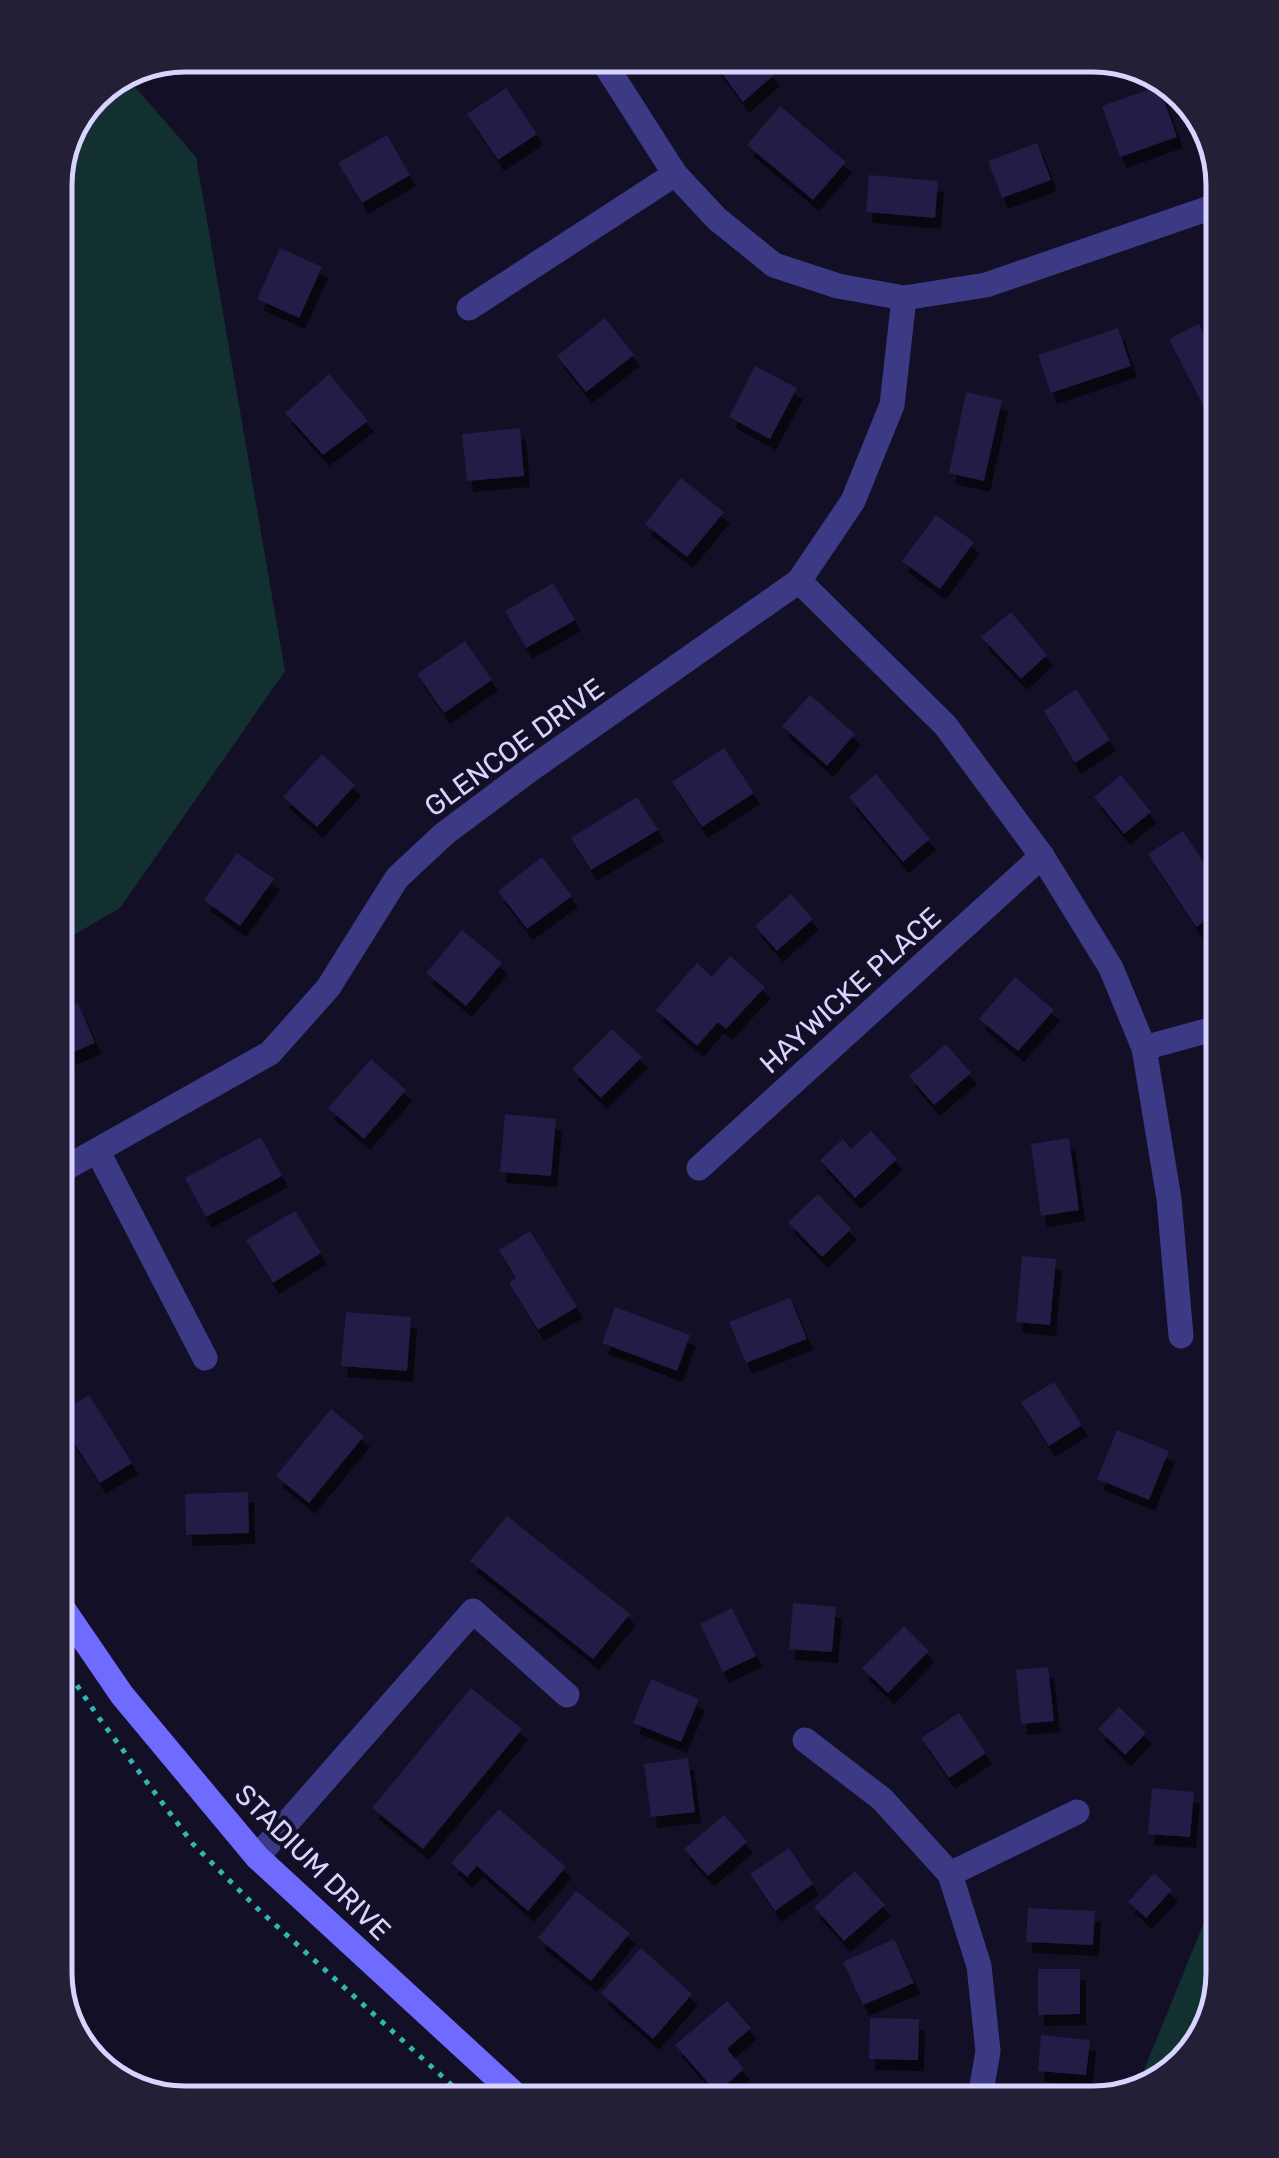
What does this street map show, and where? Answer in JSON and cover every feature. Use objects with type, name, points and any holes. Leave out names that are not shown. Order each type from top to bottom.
[{"type":"street","points":[[611,73],[675,174],[717,219],[774,265],[838,286],[904,298],[986,285],[1206,209]]},
{"type":"street","points":[[469,308],[675,174]]},
{"type":"street","name":"GLENCOE DRIVE","points":[[73,1165],[270,1053],[328,988],[398,878],[444,834],[799,581],[853,501],[892,404],[904,298]]},
{"type":"street","points":[[799,581],[945,726],[1042,856],[1111,968],[1144,1048],[1168,1200],[1181,1336]]},
{"type":"street","name":"HAYWICKE PLACE","points":[[698,1168],[1042,856]]},
{"type":"street","points":[[1144,1048],[1206,1031]]},
{"type":"street","points":[[98,1152],[204,1358]]},
{"type":"street","points":[[257,1856],[474,1612],[568,1695]]},
{"type":"street","name":"STADIUM DRIVE","points":[[73,1623],[122,1695],[257,1856],[505,2085]]},
{"type":"street","points":[[805,1740],[882,1800],[950,1874],[979,1966],[988,2051],[982,2086]]},
{"type":"street","points":[[950,1874],[1078,1812]]},
{"type":"green space","points":[[134,86],[196,157],[285,671],[120,908],[73,935],[73,178],[76,157],[96,117]]},
{"type":"green space","points":[[1206,1917],[1206,1987],[1195,2022],[1168,2057],[1142,2074]]},
{"type":"building","points":[[721,73],[772,73],[774,75],[743,102]]},
{"type":"building","points":[[506,88],[537,134],[498,160],[467,114]]},
{"type":"building","points":[[1151,89],[1163,97],[1177,137],[1120,157],[1102,106]]},
{"type":"building","points":[[780,106],[846,162],[813,200],[747,145]]},
{"type":"building","points":[[387,135],[410,175],[362,203],[338,163]]},
{"type":"building","points":[[1037,143],[1051,180],[1002,198],[988,161]]},
{"type":"building","points":[[869,175],[938,181],[935,218],[866,212]]},
{"type":"building","points":[[280,248],[322,267],[299,318],[257,299]]},
{"type":"building","points":[[605,318],[634,355],[586,392],[557,356]]},
{"type":"building","points":[[1199,324],[1206,337],[1206,411],[1169,339]]},
{"type":"building","points":[[1118,328],[1131,366],[1051,393],[1038,355]]},
{"type":"building","points":[[755,366],[797,388],[770,439],[729,417]]},
{"type":"building","points":[[329,374],[368,421],[323,455],[285,413]]},
{"type":"building","points":[[966,392],[1002,400],[984,481],[949,473]]},
{"type":"building","points":[[520,428],[524,476],[467,481],[462,434]]},
{"type":"building","points":[[681,478],[724,512],[687,557],[645,524]]},
{"type":"building","points":[[936,515],[974,542],[940,589],[902,561]]},
{"type":"building","points":[[553,583],[575,620],[526,648],[505,611]]},
{"type":"building","points":[[1011,612],[1047,655],[1021,679],[981,637]]},
{"type":"building","points":[[465,641],[492,680],[444,713],[417,674]]},
{"type":"building","points":[[1076,689],[1110,740],[1075,763],[1044,711]]},
{"type":"building","points":[[810,695],[855,734],[827,766],[782,726]]},
{"type":"building","points":[[724,748],[754,793],[702,827],[672,782]]},
{"type":"building","points":[[322,754],[355,785],[317,827],[283,797]]},
{"type":"building","points":[[876,774],[930,839],[903,862],[849,797]]},
{"type":"building","points":[[1121,775],[1151,812],[1124,834],[1094,797]]},
{"type":"building","points":[[637,797],[658,830],[591,870],[571,838]]},
{"type":"building","points":[[1183,831],[1206,866],[1206,921],[1196,927],[1148,854]]},
{"type":"building","points":[[237,853],[274,879],[240,926],[204,900]]},
{"type":"building","points":[[542,857],[572,896],[527,929],[498,891]]},
{"type":"building","points":[[791,894],[813,919],[777,951],[755,926]]},
{"type":"building","points":[[462,930],[502,963],[466,1006],[426,973]]},
{"type":"building","points":[[730,956],[765,987],[726,1029],[718,1022],[697,1046],[656,1010],[697,963],[712,977]]},
{"type":"building","points":[[1015,977],[1054,1010],[1018,1051],[979,1019]]},
{"type":"building","points":[[78,1003],[95,1043],[73,1052],[73,1005]]},
{"type":"building","points":[[612,1029],[642,1057],[601,1098],[572,1069]]},
{"type":"building","points":[[946,1044],[971,1073],[934,1105],[909,1076]]},
{"type":"building","points":[[371,1059],[406,1090],[364,1139],[328,1108]]},
{"type":"building","points":[[505,1114],[556,1119],[551,1176],[500,1172]]},
{"type":"building","points":[[871,1131],[897,1159],[855,1198],[820,1160],[843,1139],[851,1149]]},
{"type":"building","points":[[261,1137],[282,1176],[206,1217],[185,1178]]},
{"type":"building","points":[[1069,1138],[1079,1210],[1041,1216],[1031,1144]]},
{"type":"building","points":[[818,1194],[851,1229],[822,1257],[788,1222]]},
{"type":"building","points":[[295,1211],[321,1253],[273,1283],[246,1240]]},
{"type":"building","points":[[530,1231],[577,1307],[538,1330],[509,1283],[516,1278],[499,1250]]},
{"type":"building","points":[[1022,1256],[1056,1259],[1050,1325],[1016,1322]]},
{"type":"building","points":[[790,1298],[807,1339],[746,1363],[729,1322]]},
{"type":"building","points":[[615,1307],[690,1335],[677,1371],[602,1343]]},
{"type":"building","points":[[346,1312],[411,1317],[407,1371],[341,1366]]},
{"type":"building","points":[[1054,1382],[1082,1425],[1049,1446],[1021,1402]]},
{"type":"building","points":[[89,1395],[132,1463],[100,1483],[73,1441],[73,1405]]},
{"type":"building","points":[[331,1409],[364,1436],[309,1503],[276,1476]]},
{"type":"building","points":[[1117,1430],[1169,1451],[1149,1500],[1097,1479]]},
{"type":"building","points":[[248,1492],[249,1533],[186,1535],[185,1494]]},
{"type":"building","points":[[507,1516],[630,1614],[593,1659],[470,1561]]},
{"type":"building","points":[[793,1603],[836,1607],[832,1652],[789,1649]]},
{"type":"building","points":[[732,1608],[756,1656],[723,1672],[700,1624]]},
{"type":"building","points":[[904,1626],[929,1651],[888,1693],[862,1668]]},
{"type":"building","points":[[1048,1667],[1054,1721],[1021,1724],[1016,1670]]},
{"type":"building","points":[[651,1679],[699,1699],[681,1742],[633,1723]]},
{"type":"building","points":[[471,1688],[522,1729],[423,1849],[372,1808]]},
{"type":"building","points":[[1119,1707],[1146,1733],[1125,1755],[1098,1729]]},
{"type":"building","points":[[959,1713],[986,1753],[949,1778],[921,1738]]},
{"type":"building","points":[[688,1758],[695,1812],[651,1817],[644,1764]]},
{"type":"building","points":[[1152,1788],[1194,1792],[1190,1837],[1148,1834]]},
{"type":"building","points":[[499,1809],[566,1867],[528,1911],[477,1866],[467,1877],[451,1863]]},
{"type":"building","points":[[724,1815],[747,1842],[708,1876],[684,1849]]},
{"type":"building","points":[[789,1848],[813,1884],[775,1911],[750,1874]]},
{"type":"building","points":[[855,1871],[885,1905],[844,1941],[814,1907]]},
{"type":"building","points":[[1154,1873],[1172,1890],[1146,1918],[1128,1902]]},
{"type":"building","points":[[576,1891],[630,1933],[591,1981],[538,1938]]},
{"type":"building","points":[[1028,1908],[1095,1911],[1093,1945],[1026,1942]]},
{"type":"building","points":[[894,1939],[914,1983],[863,2005],[843,1962]]},
{"type":"building","points":[[641,1948],[692,1994],[653,2039],[601,1993]]},
{"type":"building","points":[[1038,1969],[1080,1969],[1080,2014],[1038,2015]]},
{"type":"building","points":[[727,2001],[751,2028],[727,2049],[744,2069],[725,2086],[711,2086],[675,2045]]},
{"type":"building","points":[[870,2018],[919,2019],[918,2060],[869,2059]]},
{"type":"building","points":[[1041,2035],[1090,2040],[1086,2075],[1038,2071]]}]
